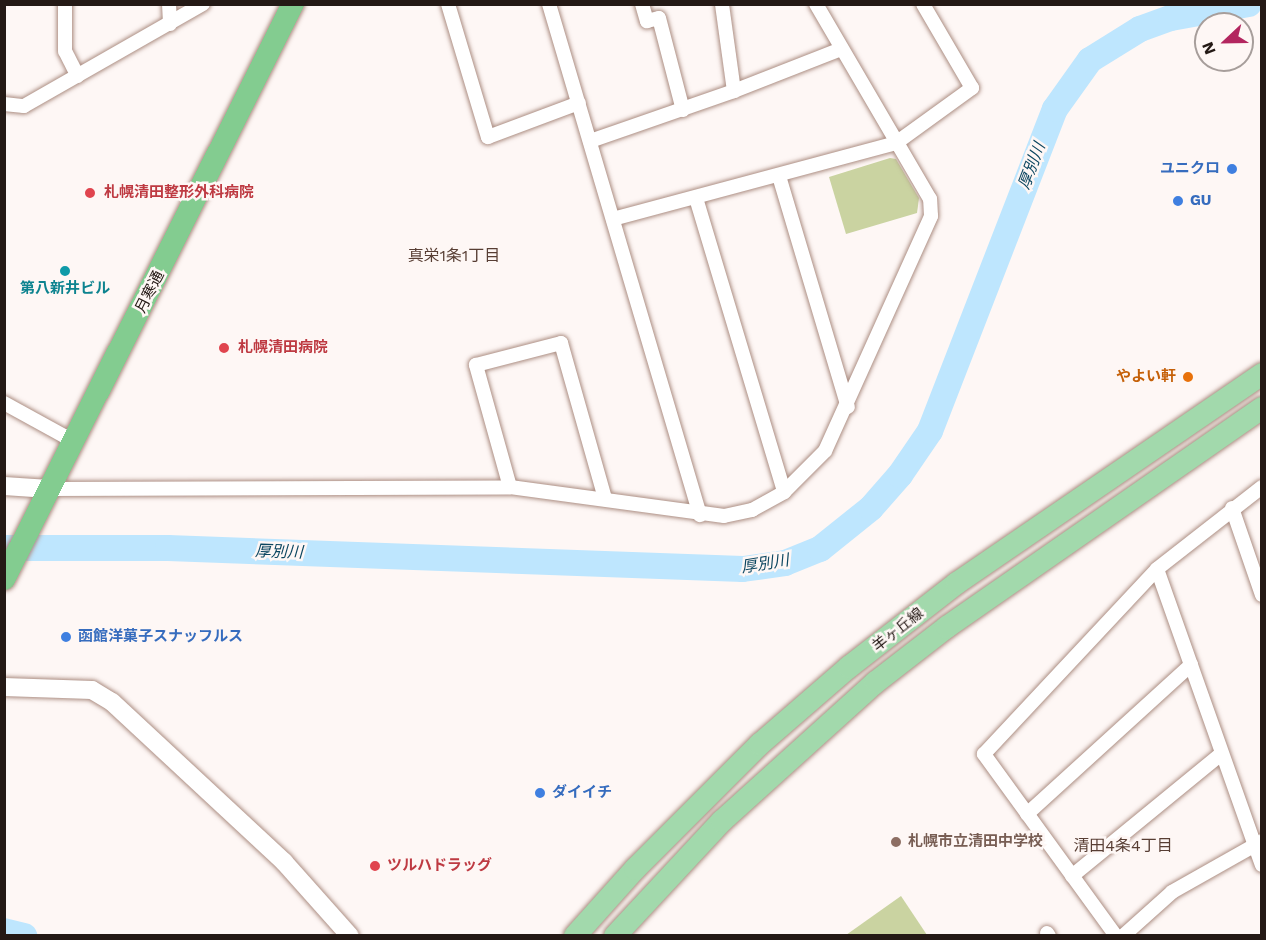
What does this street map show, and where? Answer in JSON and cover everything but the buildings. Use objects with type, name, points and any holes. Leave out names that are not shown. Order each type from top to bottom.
[{"type":"highway","name":"月寒通","points":[[4,579],[75,442],[293,4]]},
{"type":"main road","name":"羊ヶ丘線","points":[[575,936],[635,869],[760,744],[849,667],[957,583],[1262,374]]},
{"type":"main road","name":"羊ヶ丘線","points":[[615,936],[722,821],[876,682],[946,627],[1262,408]]},
{"type":"street","points":[[65,4],[65,51],[78,76]]},
{"type":"street","points":[[169,4],[170,24]]},
{"type":"street","points":[[4,104],[24,106],[203,4]]},
{"type":"street","points":[[448,4],[488,137],[579,103]]},
{"type":"street","points":[[549,4],[700,515]]},
{"type":"street","points":[[642,4],[647,21],[659,18],[683,110]]},
{"type":"street","points":[[722,4],[734,91]]},
{"type":"street","points":[[4,486],[44,499],[510,488],[605,499],[700,515],[739,515],[784,492],[825,451],[848,407],[931,216],[930,199],[816,4]]},
{"type":"street","points":[[613,219],[896,143],[972,88],[923,4]]},
{"type":"street","points":[[590,141],[683,110],[841,49]]},
{"type":"street","points":[[779,176],[848,407]]},
{"type":"street","points":[[696,198],[784,492]]},
{"type":"street","points":[[510,488],[476,365],[561,342],[605,499]]},
{"type":"street","points":[[4,403],[75,442]]},
{"type":"street","points":[[1116,936],[984,754],[1157,569],[1232,508],[1262,487]]},
{"type":"street","points":[[1232,508],[1262,595]]},
{"type":"street","points":[[1157,569],[1221,754],[1257,843],[1262,865]]},
{"type":"street","points":[[1028,814],[1191,665]]},
{"type":"street","points":[[4,687],[92,690],[112,702],[284,862],[350,936]]},
{"type":"street","points":[[1072,876],[1221,754]]},
{"type":"street","points":[[1123,936],[1172,892],[1257,843]]},
{"type":"green space","points":[[890,158],[896,159],[919,198],[917,213],[846,234],[829,177]]},
{"type":"green space","points":[[901,896],[927,935],[846,935]]},
{"type":"waterway","name":"厚別川","points":[[4,548],[168,548],[743,569],[785,563],[820,549],[871,508],[900,475],[930,431],[1055,109],[1090,60],[1140,29],[1171,18],[1249,4]]},
{"type":"waterway","points":[[4,931],[24,936]]},
{"type":"place","name":"ユニクロ","points":[[1232,169]]},
{"type":"place","name":"札幌清田整形外科病院","points":[[90,193]]},
{"type":"place","name":"GU","points":[[1178,201]]},
{"type":"place","name":"第八新井ビル","points":[[65,271]]},
{"type":"place","name":"札幌清田病院","points":[[224,348]]},
{"type":"place","name":"やよい軒","points":[[1188,377]]},
{"type":"place","name":"函館洋菓子スナッフルス","points":[[66,637]]},
{"type":"place","name":"ダイイチ","points":[[540,793]]},
{"type":"place","name":"札幌市立清田中学校","points":[[896,842]]},
{"type":"place","name":"ツルハドラッグ","points":[[375,866]]},
{"type":"district","name":"真栄1条1丁目","points":[[454,256]]},
{"type":"district","name":"清田4条4丁目","points":[[1123,846]]}]
